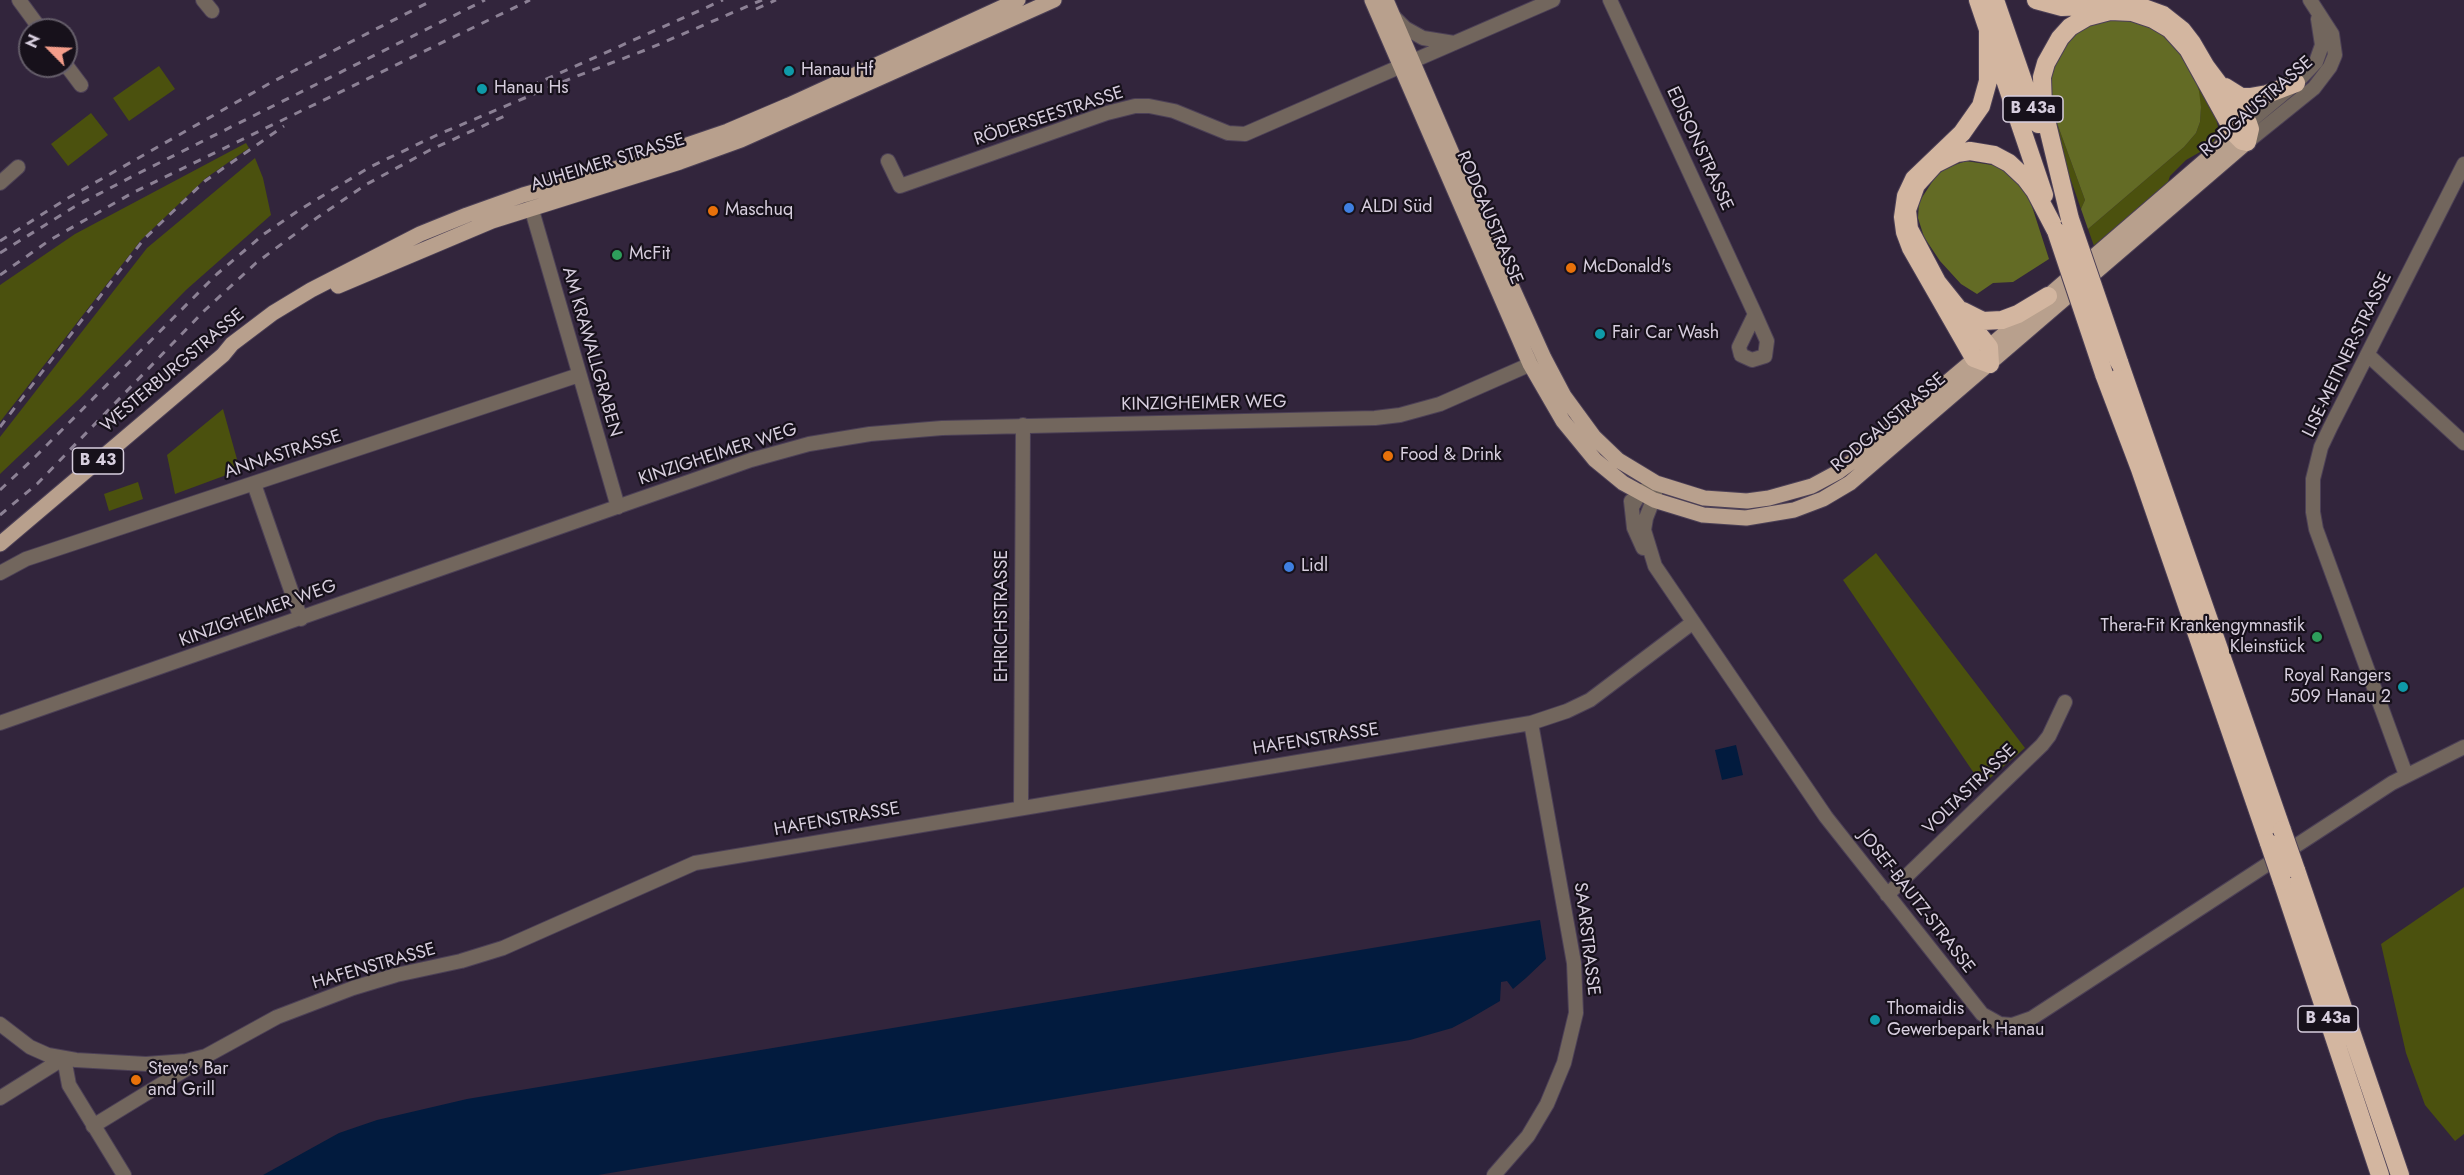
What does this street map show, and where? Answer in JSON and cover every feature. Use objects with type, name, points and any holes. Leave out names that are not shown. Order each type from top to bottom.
[{"type":"highway","name":"B 43a","points":[[1978,0],[2063,225],[2119,362],[2289,875],[2378,1167]]},
{"type":"highway","name":"B 43a","points":[[1995,0],[2063,225],[2104,374],[2276,836]]},
{"type":"highway","points":[[2036,0],[2062,7],[2133,4],[2155,11],[2181,30],[2215,78],[2243,133]]},
{"type":"highway","points":[[2063,225],[2043,106],[2042,77],[2049,56],[2060,38],[2070,27],[2087,17],[2110,11],[2132,12],[2153,18],[2170,29],[2188,49],[2243,133]]},
{"type":"highway","points":[[1984,357],[1911,248],[1905,232],[1903,217],[1906,196],[1914,179],[1962,133],[1980,106],[1988,81],[1988,26]]},
{"type":"highway","points":[[2215,78],[2235,94],[2250,97],[2267,94],[2295,83]]},
{"type":"highway","points":[[1984,357],[1959,309],[1937,282],[1909,229],[1907,210],[1912,193],[1921,177],[1935,165],[1957,153],[1970,151],[2001,158],[2016,168],[2063,225]]},
{"type":"highway","points":[[1959,309],[1983,321],[2002,320],[2018,314],[2048,296]]},
{"type":"highway","name":"B 43a","points":[[2289,875],[2400,1175]]},
{"type":"main road","name":"AUHEIMER STRASSE","points":[[291,302],[378,255],[438,227],[523,195],[628,165],[728,131],[1011,8],[1054,0]]},
{"type":"main road","name":"RODGAUSTRASSE","points":[[1372,0],[1406,64],[1537,361],[1549,399],[1572,435],[1595,460],[1623,483],[1647,497],[1703,515],[1746,518],[1794,510],[1812,504],[1850,483],[2048,296],[2243,133]]},
{"type":"main road","name":"RODGAUSTRASSE","points":[[1386,0],[1393,16],[1406,64]]},
{"type":"main road","name":"AUHEIMER STRASSE","points":[[223,355],[236,350],[293,311],[341,285],[457,234],[531,207],[680,162],[741,140],[1011,8]]},
{"type":"main road","name":"RODGAUSTRASSE","points":[[1537,361],[1594,436],[1618,460],[1656,483],[1704,498],[1747,501],[1812,486],[1838,472],[1857,458],[1984,357],[2243,133]]},
{"type":"main road","name":"WESTERBURGSTRASSE","points":[[0,544],[223,355],[232,344],[291,302]]},
{"type":"street","points":[[19,0],[32,18]]},
{"type":"street","points":[[1406,64],[1553,0]]},
{"type":"street","name":"EDISONSTRASSE","points":[[1610,0],[1755,314]]},
{"type":"street","name":"RODGAUSTRASSE","points":[[2310,0],[2332,34],[2335,55],[2330,68],[2314,88],[2243,133],[2316,62],[2322,45],[2320,25],[2310,0]]},
{"type":"street","points":[[1393,16],[1405,28],[1424,38],[1454,43]]},
{"type":"street","name":"RÖDERSEESTRASSE","points":[[888,161],[900,186],[1107,113],[1135,106],[1174,111],[1228,133],[1245,134],[1406,64]]},
{"type":"street","points":[[76,78],[81,85]]},
{"type":"street","name":"LISE-MEITNER-STRASSE","points":[[2406,775],[2316,529],[2313,512],[2313,479],[2321,447],[2464,164]]},
{"type":"street","points":[[0,183],[18,167]]},
{"type":"street","name":"AM KRAWALLGRABEN","points":[[531,207],[618,507]]},
{"type":"street","points":[[2368,355],[2464,443]]},
{"type":"street","name":"KINZIGHEIMER WEG","points":[[0,723],[751,460],[809,444],[907,430],[1023,425],[1375,418],[1400,415],[1440,404],[1537,361]]},
{"type":"street","name":"ANNASTRASSE","points":[[0,573],[26,559],[579,375]]},
{"type":"street","name":"EHRICHSTRASSE","points":[[1021,807],[1023,425]]},
{"type":"street","points":[[1623,483],[1630,495],[1634,528],[1653,562]]},
{"type":"street","name":"JOSEF-BAUTZ-STRASSE","points":[[1656,483],[1647,497],[1644,530],[1653,562],[1692,623],[1826,817],[1982,1014],[2000,1024],[2020,1023],[2032,1018],[2318,830],[2406,775],[2464,747]]},
{"type":"street","points":[[254,484],[301,619]]},
{"type":"street","points":[[1632,507],[1647,497]]},
{"type":"street","name":"HAFENSTRASSE","points":[[0,1024],[38,1051],[64,1058],[158,1064],[186,1061],[206,1056],[277,1017],[311,1003],[396,975],[485,955],[695,863],[1531,723],[1567,711],[1590,700],[1692,623]]},
{"type":"street","name":"VOLTASTRASSE","points":[[1887,895],[2042,745],[2049,736],[2065,702]]},
{"type":"street","name":"SAARSTRASSE","points":[[1494,1175],[1528,1136],[1547,1104],[1564,1064],[1576,1012],[1574,963],[1531,723]]},
{"type":"street","points":[[93,1126],[206,1056]]},
{"type":"street","points":[[0,1098],[64,1058],[69,1084],[124,1175]]},
{"type":"green space","points":[[2116,13],[2130,14],[2151,21],[2177,40],[2213,106],[2219,131],[2207,148],[2186,160],[2170,176],[2168,182],[2094,246],[2088,229],[2184,147],[2196,133],[2200,122],[2201,107],[2194,76],[2173,42],[2161,31],[2146,23],[2115,17],[2100,19],[2083,27],[2065,44],[2053,65],[2049,87],[2057,123],[2085,200],[2081,209],[2045,106],[2045,76],[2054,51],[2073,30],[2086,21]]},
{"type":"green space","points":[[2116,17],[2146,23],[2173,42],[2194,76],[2199,91],[2200,122],[2196,133],[2184,147],[2088,229],[2081,209],[2085,200],[2057,123],[2049,87],[2053,65],[2065,44],[2083,27]]},
{"type":"green space","points":[[159,66],[175,89],[129,121],[113,98]]},
{"type":"green space","points":[[91,113],[108,135],[68,166],[51,144]]},
{"type":"green space","points":[[246,143],[249,148],[206,178],[141,240],[0,422],[0,285],[75,234]]},
{"type":"green space","points":[[255,158],[263,178],[271,215],[186,290],[79,399],[0,474],[0,437],[147,248]]},
{"type":"green space","points":[[1966,161],[1992,165],[2016,177],[2028,194],[2049,259],[2013,282],[1993,283],[1977,294],[1961,284],[1940,261],[1924,237],[1918,218],[1919,202],[1936,176],[1946,168]]},
{"type":"green space","points":[[223,409],[240,470],[175,494],[167,455]]},
{"type":"green space","points":[[138,482],[143,499],[109,511],[104,494]]},
{"type":"green space","points":[[1876,553],[2025,748],[1982,785],[1843,580]]},
{"type":"green space","points":[[2464,887],[2464,1134],[2455,1141],[2425,1105],[2406,1053],[2381,944]]},
{"type":"water","points":[[1736,745],[1743,775],[1722,780],[1715,750]]},
{"type":"water","points":[[1540,920],[1546,959],[1526,978],[1513,989],[1507,981],[1501,982],[1500,1001],[1471,1018],[1452,1028],[1410,1040],[598,1175],[263,1175],[339,1133],[377,1120],[467,1099]]},
{"type":"railway","points":[[0,241],[68,198],[272,82],[433,0]]},
{"type":"railway","points":[[0,253],[74,207],[135,175],[485,0]]},
{"type":"railway","points":[[0,275],[50,240],[134,192],[530,0]]},
{"type":"railway","points":[[531,86],[723,0]]},
{"type":"railway","points":[[0,490],[217,274],[264,234],[301,209],[370,167],[437,135],[762,0]]},
{"type":"railway","points":[[756,9],[776,0]]},
{"type":"railway","points":[[0,515],[37,484],[205,310],[256,263],[367,184],[430,150],[509,114]]},
{"type":"railway","points":[[0,427],[144,239],[205,181],[284,126]]},
{"type":"place","name":"Hanau Hf","points":[[789,71]]},
{"type":"place","name":"Hanau Hs","points":[[482,89]]},
{"type":"place","name":"ALDI Süd","points":[[1349,208]]},
{"type":"place","name":"Maschuq","points":[[713,211]]},
{"type":"place","name":"McFit","points":[[617,255]]},
{"type":"place","name":"McDonald's","points":[[1571,268]]},
{"type":"place","name":"Fair Car Wash","points":[[1600,334]]},
{"type":"place","name":"Food & Drink","points":[[1388,456]]},
{"type":"place","name":"Lidl","points":[[1289,567]]},
{"type":"place","name":"Thera-Fit Krankengymnastik Kleinstück","points":[[2317,637]]},
{"type":"place","name":"Royal Rangers 509 Hanau 2","points":[[2403,687]]},
{"type":"place","name":"Thomaidis Gewerbepark Hanau","points":[[1875,1020]]},
{"type":"place","name":"Steve's Bar and Grill","points":[[136,1080]]}]
